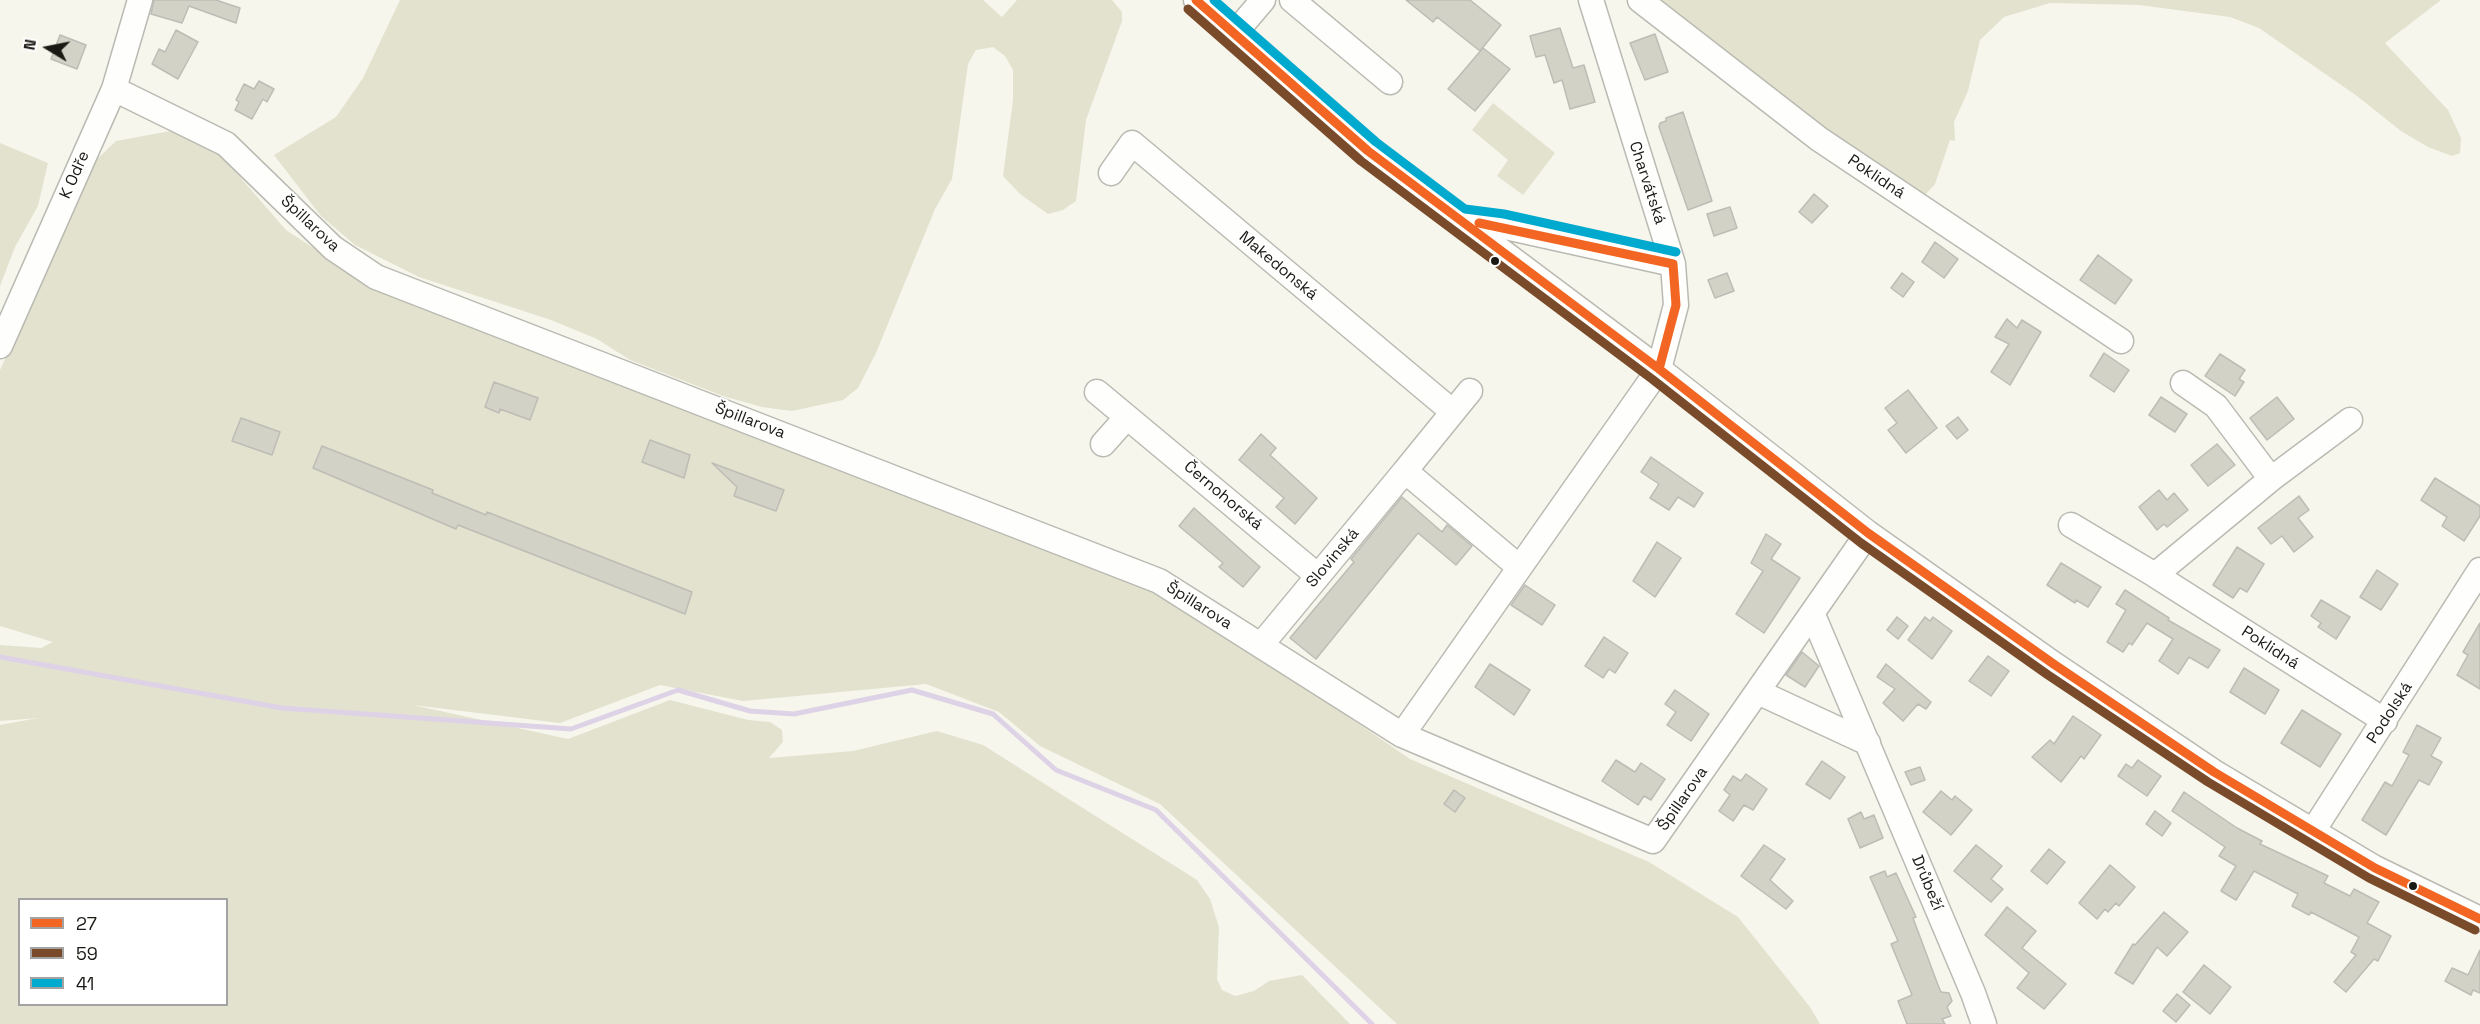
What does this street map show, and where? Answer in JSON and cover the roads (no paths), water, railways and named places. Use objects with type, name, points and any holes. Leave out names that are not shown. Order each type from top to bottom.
[{"type":"street","name":"K Odře","points":[[0,346],[114,89],[140,0]]},
{"type":"street","points":[[1196,0],[1368,151],[1659,369],[1869,533],[2055,665],[2204,765],[2375,868],[2480,919]]},
{"type":"street","points":[[1235,33],[1263,0]]},
{"type":"street","points":[[1292,0],[1390,82]]},
{"type":"street","name":"Charvátská","points":[[1591,0],[1673,264],[1676,305],[1659,369]]},
{"type":"street","name":"Poklidná","points":[[1640,0],[1820,139],[2121,341]]},
{"type":"street","name":"Špillarova","points":[[114,89],[226,144],[333,248],[376,277],[1159,581],[1402,735],[1653,841],[1869,533]]},
{"type":"street","name":"Makedonská","points":[[1111,172],[1132,143],[1453,412]]},
{"type":"street","points":[[1460,220],[1501,226],[1673,264]]},
{"type":"street","points":[[1402,735],[1659,369]]},
{"type":"street","points":[[2183,383],[2216,406],[2271,479]]},
{"type":"street","name":"Slovinská","points":[[1261,645],[1470,391]]},
{"type":"street","name":"Černohorská","points":[[1097,392],[1318,576]]},
{"type":"street","points":[[1103,444],[1127,417]]},
{"type":"street","points":[[2155,575],[2271,479],[2350,420]]},
{"type":"street","points":[[1405,471],[1519,567]]},
{"type":"street","name":"Poklidná","points":[[2071,525],[2155,575],[2385,722]]},
{"type":"street","name":"Podolská","points":[[2313,831],[2385,722],[2473,598],[2480,570]]},
{"type":"street","name":"Drůbeží","points":[[1813,615],[1973,993],[1984,1024]]},
{"type":"street","points":[[1758,692],[1868,743]]},
{"type":"waterway","points":[[0,657],[282,708],[571,729],[678,690],[750,711],[794,714],[912,690],[993,714],[1056,770],[1156,810],[1372,1024]]}]
